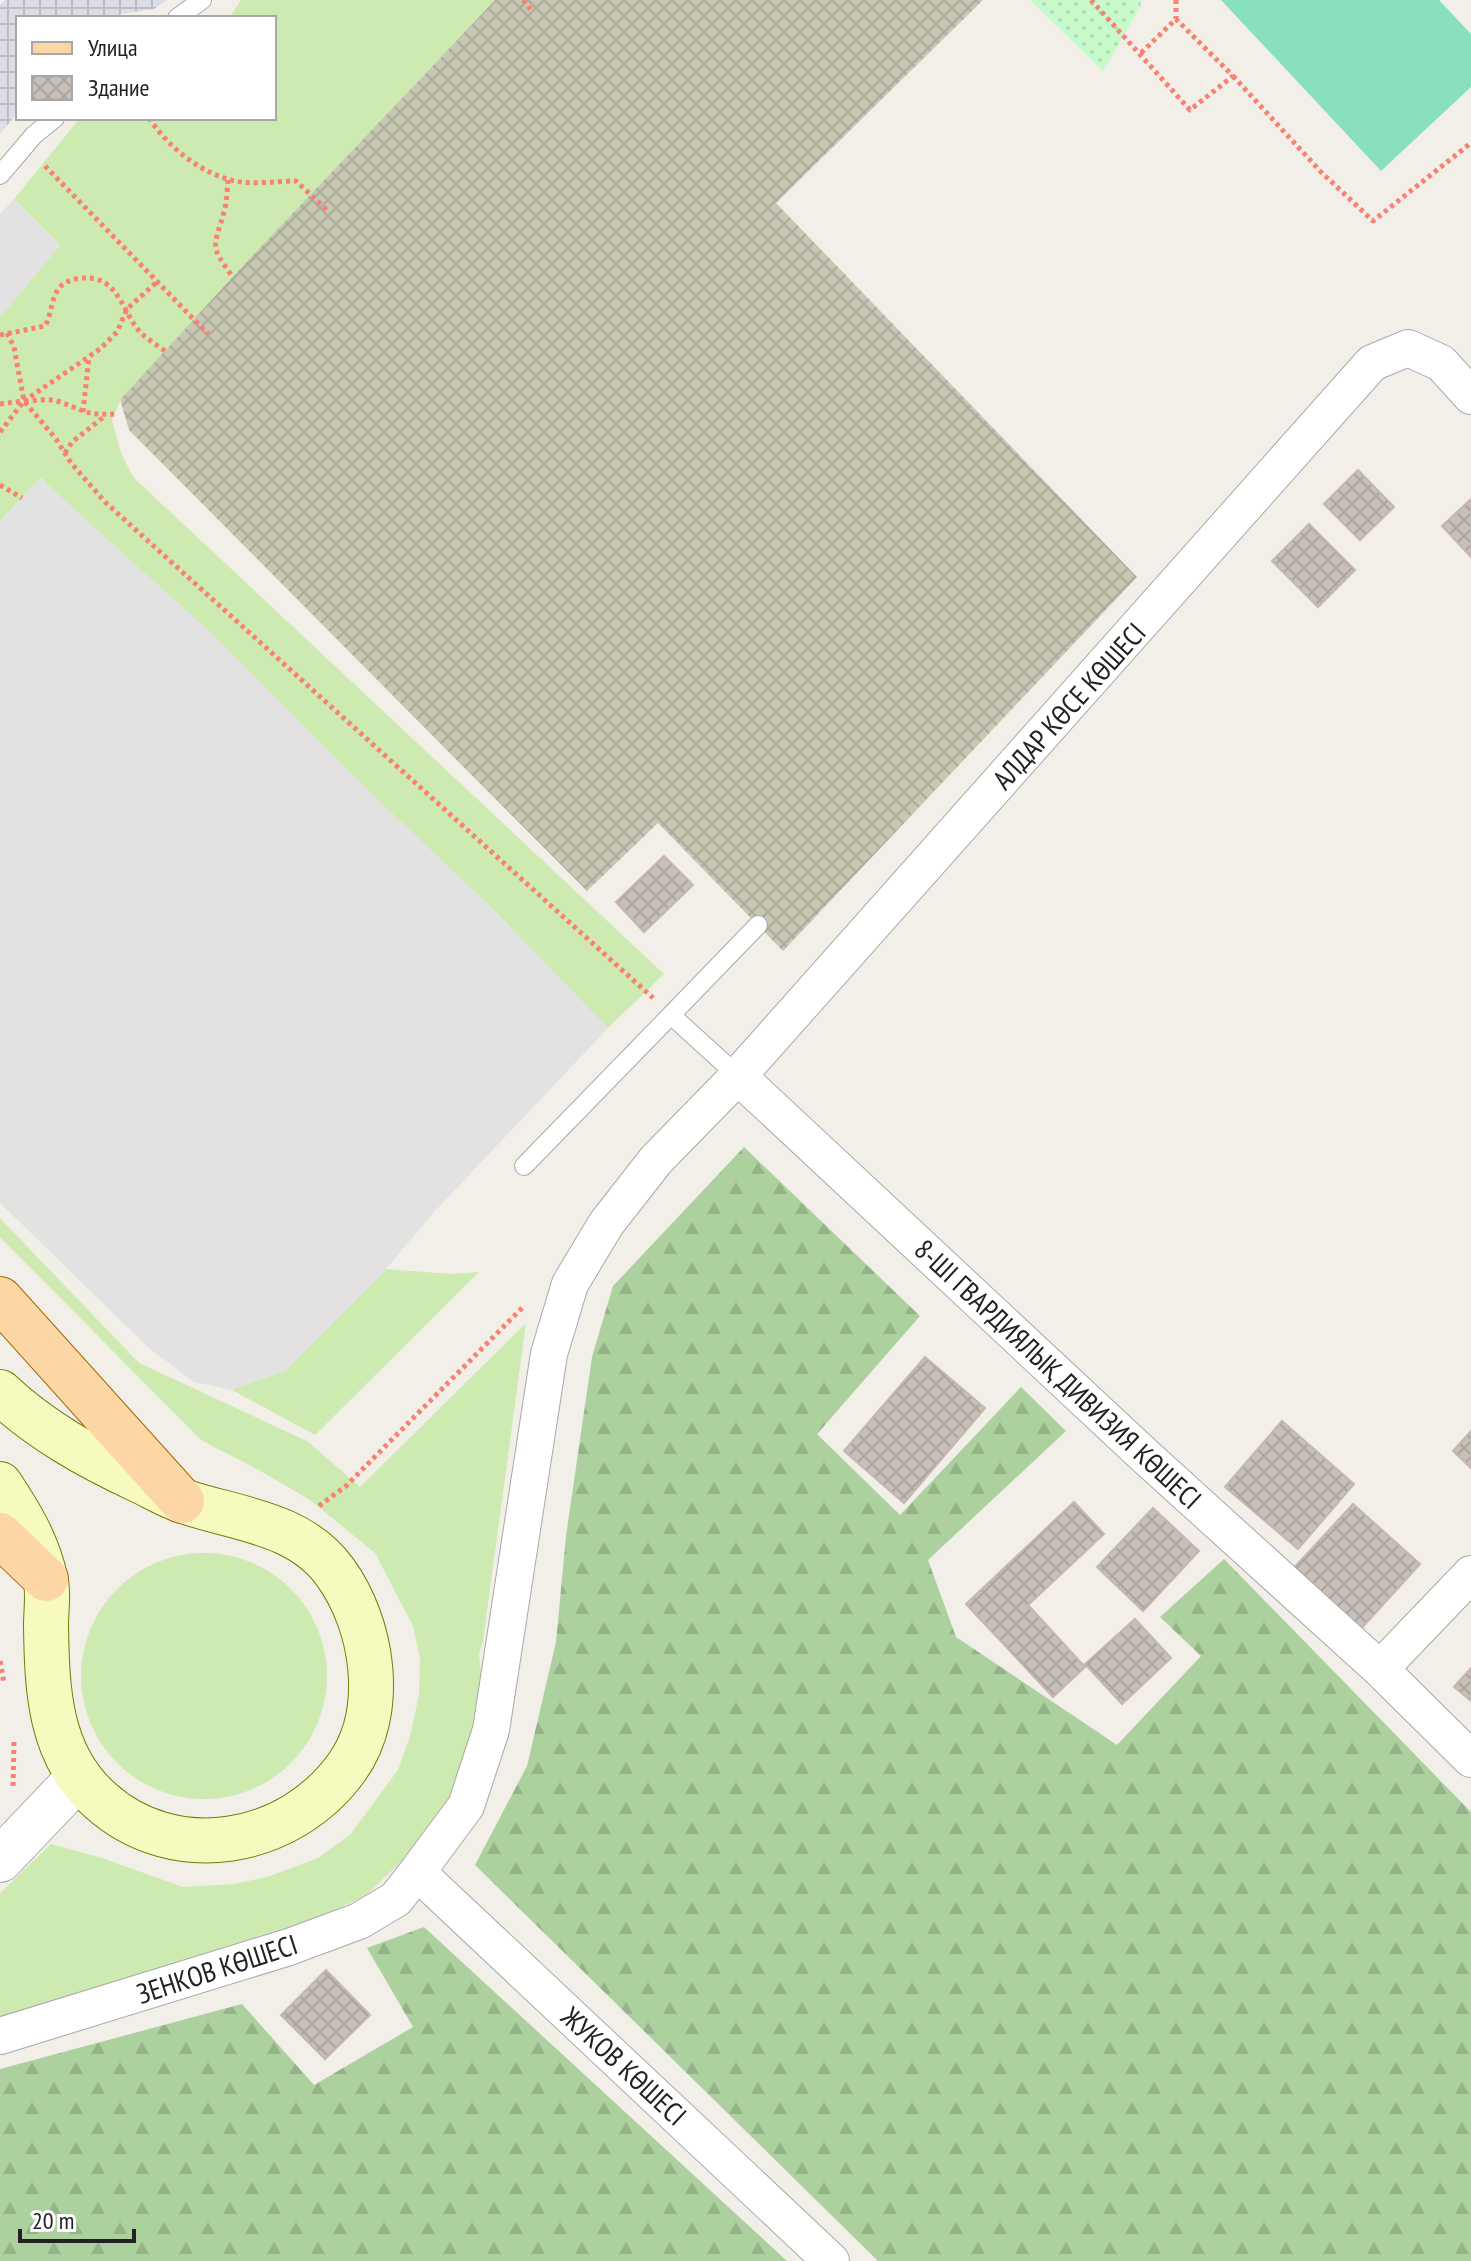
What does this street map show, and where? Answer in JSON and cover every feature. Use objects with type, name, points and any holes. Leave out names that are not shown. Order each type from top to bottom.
[{"type":"main road","points":[[0,1299],[182,1501]]},
{"type":"main road","points":[[0,1392],[12,1404],[86,1455],[182,1501],[249,1518],[297,1537],[330,1566],[348,1593],[368,1648],[371,1682],[368,1716],[347,1767],[323,1791],[287,1819],[245,1837],[214,1842],[183,1840],[152,1832],[124,1819],[99,1800],[79,1777],[63,1750],[53,1720],[47,1661],[46,1579],[27,1523],[0,1484]]},
{"type":"main road","points":[[0,1535],[46,1579]]},
{"type":"street","name":"АЛДАР КӨСЕ КӨШЕСІ","points":[[417,1872],[466,1806],[491,1730],[549,1354],[570,1284],[606,1224],[656,1160],[738,1076],[1372,363],[1408,348],[1441,363],[1471,396]]},
{"type":"street","name":"8-ШІ ГВАРДИЯЛЫҚ ДИВИЗИЯ КӨШЕСІ","points":[[738,1076],[1144,1455],[1380,1669],[1471,1759]]},
{"type":"street","points":[[1380,1669],[1471,1574]]},
{"type":"street","points":[[0,1860],[79,1777]]},
{"type":"street","name":"ЗЕНКОВ КӨШЕСІ","points":[[0,2036],[289,1947],[359,1921],[396,1899],[417,1872]]},
{"type":"street","name":"ЖУКОВ КӨШЕСІ","points":[[417,1872],[831,2261]]},
{"type":"lane","points":[[180,16],[202,0]]},
{"type":"lane","points":[[0,175],[34,135],[53,120]]},
{"type":"lane","points":[[524,1166],[758,925]]},
{"type":"lane","points":[[671,1015],[738,1076]]},
{"type":"path","points":[[523,0],[531,10]]},
{"type":"path","points":[[1091,0],[1190,110],[1233,76]]},
{"type":"path","points":[[1176,0],[1176,19],[1321,172],[1373,221],[1471,143]]},
{"type":"path","points":[[1140,54],[1176,19]]},
{"type":"path","points":[[150,120],[161,136],[195,164],[228,180],[296,181],[329,212]]},
{"type":"path","points":[[19,153],[48,168],[208,334]]},
{"type":"path","points":[[228,180],[225,210],[214,238],[218,256],[232,276]]},
{"type":"path","points":[[165,351],[139,331],[118,295],[106,282],[90,278],[77,278],[62,285],[45,326],[3,334],[14,347],[24,401],[105,502],[671,1015]]},
{"type":"path","points":[[0,432],[24,401],[89,357],[117,332],[127,309],[158,281]]},
{"type":"path","points":[[83,412],[89,357]]},
{"type":"path","points":[[0,404],[55,400],[83,412],[114,414]]},
{"type":"path","points":[[65,453],[72,442],[106,415]]},
{"type":"path","points":[[0,485],[22,498]]},
{"type":"path","points":[[313,1511],[346,1486],[530,1300]]},
{"type":"path","points":[[0,1661],[5,1689]]},
{"type":"path","points":[[10,1795],[15,1783],[12,1730]]},
{"type":"shaded area","points":[[5,0],[167,0],[154,9],[119,16],[16,16],[16,114],[0,134],[0,5]]},
{"type":"shaded area","points":[[495,0],[983,0],[776,203],[1137,577],[783,951],[658,823],[587,891],[129,430],[120,399]]},
{"type":"shaded area","points":[[14,199],[60,245],[0,317],[0,214]]},
{"type":"shaded area","points":[[40,478],[209,631],[346,769],[493,909],[608,1028],[434,1212],[386,1269],[286,1370],[232,1390],[194,1382],[150,1349],[0,1203],[0,521]]},
{"type":"green space","points":[[241,0],[495,0],[248,260],[121,399],[112,420],[121,453],[133,477],[664,974],[608,1028],[41,478],[0,521],[0,317],[60,245],[14,199],[78,120],[276,120],[276,16],[230,16]]},
{"type":"green space","points":[[1030,0],[1140,0],[1141,6],[1103,71]]},
{"type":"green space","points":[[1221,0],[1439,0],[1471,34],[1471,87],[1381,171]]},
{"type":"green space","points":[[744,1147],[920,1316],[817,1434],[900,1515],[1021,1387],[1066,1431],[928,1560],[956,1637],[1117,1745],[1201,1656],[1160,1617],[1224,1559],[1471,1812],[1471,2261],[878,2261],[475,1865],[527,1766],[556,1642],[566,1536],[592,1357],[613,1286]]},
{"type":"green space","points":[[0,1218],[139,1363],[307,1441],[360,1487],[526,1323],[479,1654],[483,1691],[469,1748],[445,1820],[365,1896],[237,1954],[0,2038],[0,1893],[51,1844],[102,1858],[183,1887],[234,1884],[267,1877],[318,1858],[350,1835],[398,1770],[419,1695],[420,1659],[413,1626],[375,1553],[310,1500],[201,1440],[0,1237]]},
{"type":"green space","points":[[386,1269],[451,1274],[479,1272],[315,1435],[232,1390],[286,1370]]},
{"type":"green space","points":[[204,1553],[251,1563],[291,1589],[317,1629],[327,1676],[317,1723],[291,1763],[251,1789],[204,1799],[157,1789],[117,1763],[91,1723],[81,1676],[91,1629],[117,1589],[157,1563]]},
{"type":"green space","points":[[424,1927],[787,2261],[0,2261],[0,2069],[242,2004],[314,2085],[413,2027],[367,1948]]},
{"type":"building","points":[[1358,470],[1394,507],[1360,540],[1324,504]]},
{"type":"building","points":[[1471,499],[1471,557],[1442,526]]},
{"type":"building","points":[[1309,524],[1355,570],[1318,607],[1272,561]]},
{"type":"building","points":[[664,856],[693,885],[644,932],[616,902]]},
{"type":"building","points":[[925,1357],[985,1408],[904,1503],[844,1451]]},
{"type":"building","points":[[1282,1421],[1354,1484],[1298,1549],[1225,1487]]},
{"type":"building","points":[[1471,1431],[1471,1468],[1453,1451]]},
{"type":"building","points":[[1074,1502],[1104,1534],[1028,1605],[1085,1667],[1053,1697],[966,1604]]},
{"type":"building","points":[[1353,1504],[1420,1564],[1358,1632],[1291,1571]]},
{"type":"building","points":[[1153,1508],[1199,1551],[1143,1611],[1097,1567]]},
{"type":"building","points":[[1135,1619],[1171,1658],[1122,1704],[1085,1664]]},
{"type":"building","points":[[1471,1668],[1471,1701],[1454,1687]]},
{"type":"building","points":[[326,1970],[370,2015],[325,2059],[281,2015]]}]
